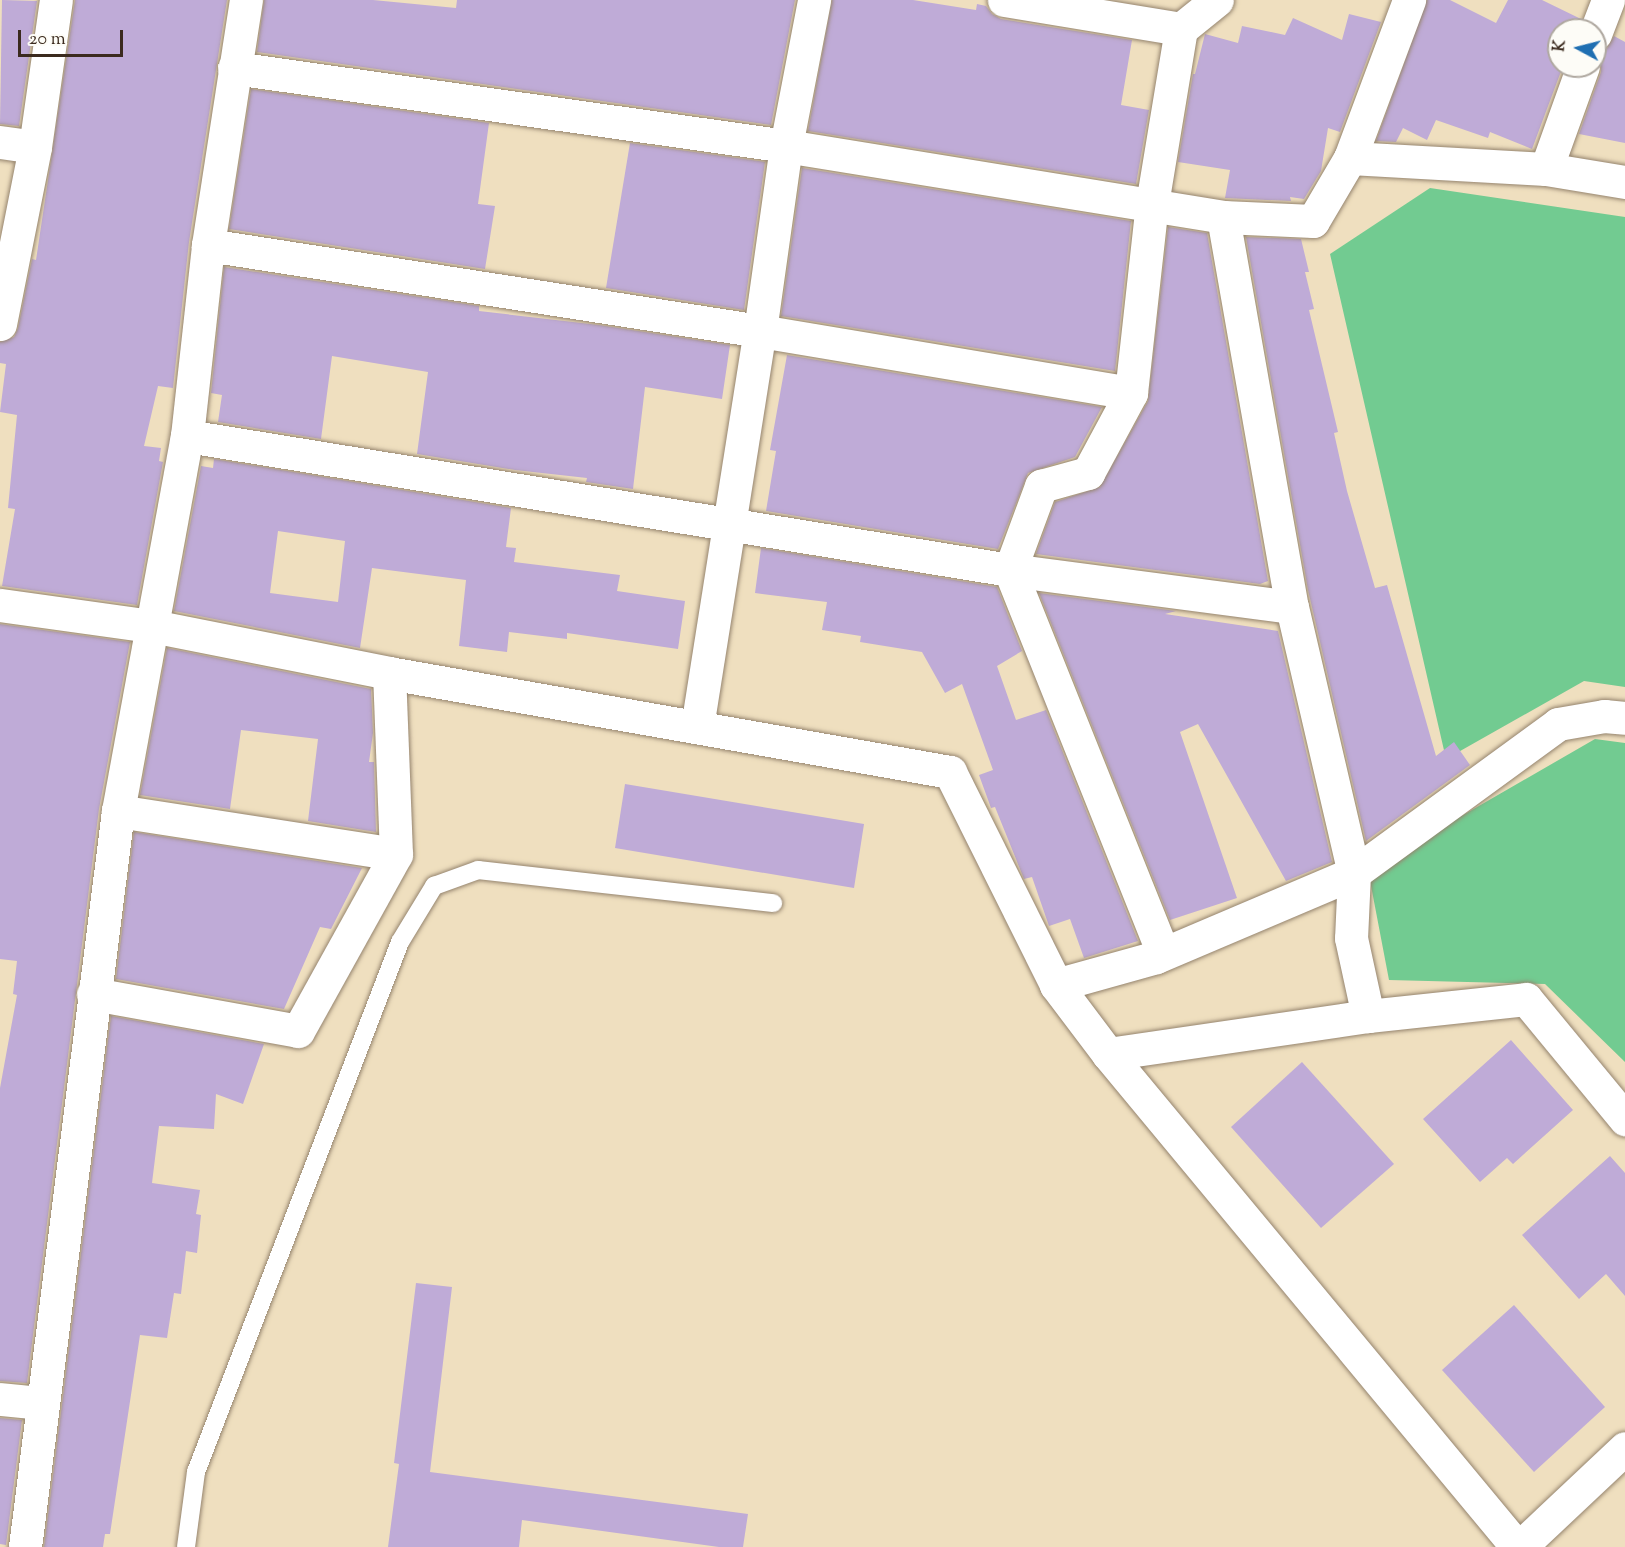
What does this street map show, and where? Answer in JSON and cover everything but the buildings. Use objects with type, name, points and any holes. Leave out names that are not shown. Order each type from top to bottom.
[{"type":"street","points":[[0,324],[36,147],[56,0]]},
{"type":"street","points":[[25,1547],[93,994],[118,811],[187,436],[208,245],[246,0]]},
{"type":"street","points":[[697,727],[760,331],[786,146],[814,0]]},
{"type":"street","points":[[1004,0],[1180,29],[1225,1]]},
{"type":"street","points":[[234,68],[786,146],[1223,217],[1313,221],[1350,158],[1409,0]]},
{"type":"street","points":[[1601,18],[1608,0]]},
{"type":"street","points":[[1163,953],[1010,570],[1041,486],[1088,473],[1131,393],[1152,204],[1180,29]]},
{"type":"street","points":[[1546,169],[1579,78]]},
{"type":"street","points":[[0,142],[36,147]]},
{"type":"street","points":[[1350,158],[1546,169],[1625,182]]},
{"type":"street","points":[[1223,217],[1292,608],[1354,873],[1351,938],[1368,1016]]},
{"type":"street","points":[[208,245],[760,331],[1131,393]]},
{"type":"street","points":[[187,436],[1010,570],[1292,608]]},
{"type":"street","points":[[0,605],[152,626],[389,673],[950,772],[1056,985],[1108,1054],[1519,1547],[1625,1448]]},
{"type":"street","points":[[93,994],[298,1031],[396,854],[389,673]]},
{"type":"street","points":[[1056,985],[1163,953],[1354,873],[1558,724],[1604,716],[1625,718]]},
{"type":"street","points":[[118,811],[396,854]]},
{"type":"street","points":[[1108,1054],[1368,1016],[1526,999],[1625,1119]]},
{"type":"street","points":[[0,1399],[42,1403]]},
{"type":"lane","points":[[186,1547],[196,1472],[400,942],[434,886],[478,870],[773,903]]},
{"type":"green space","points":[[1430,188],[1625,217],[1625,687],[1584,681],[1446,759],[1330,254]]},
{"type":"green space","points":[[1595,739],[1625,743],[1625,1062],[1545,984],[1389,980],[1368,870]]}]
